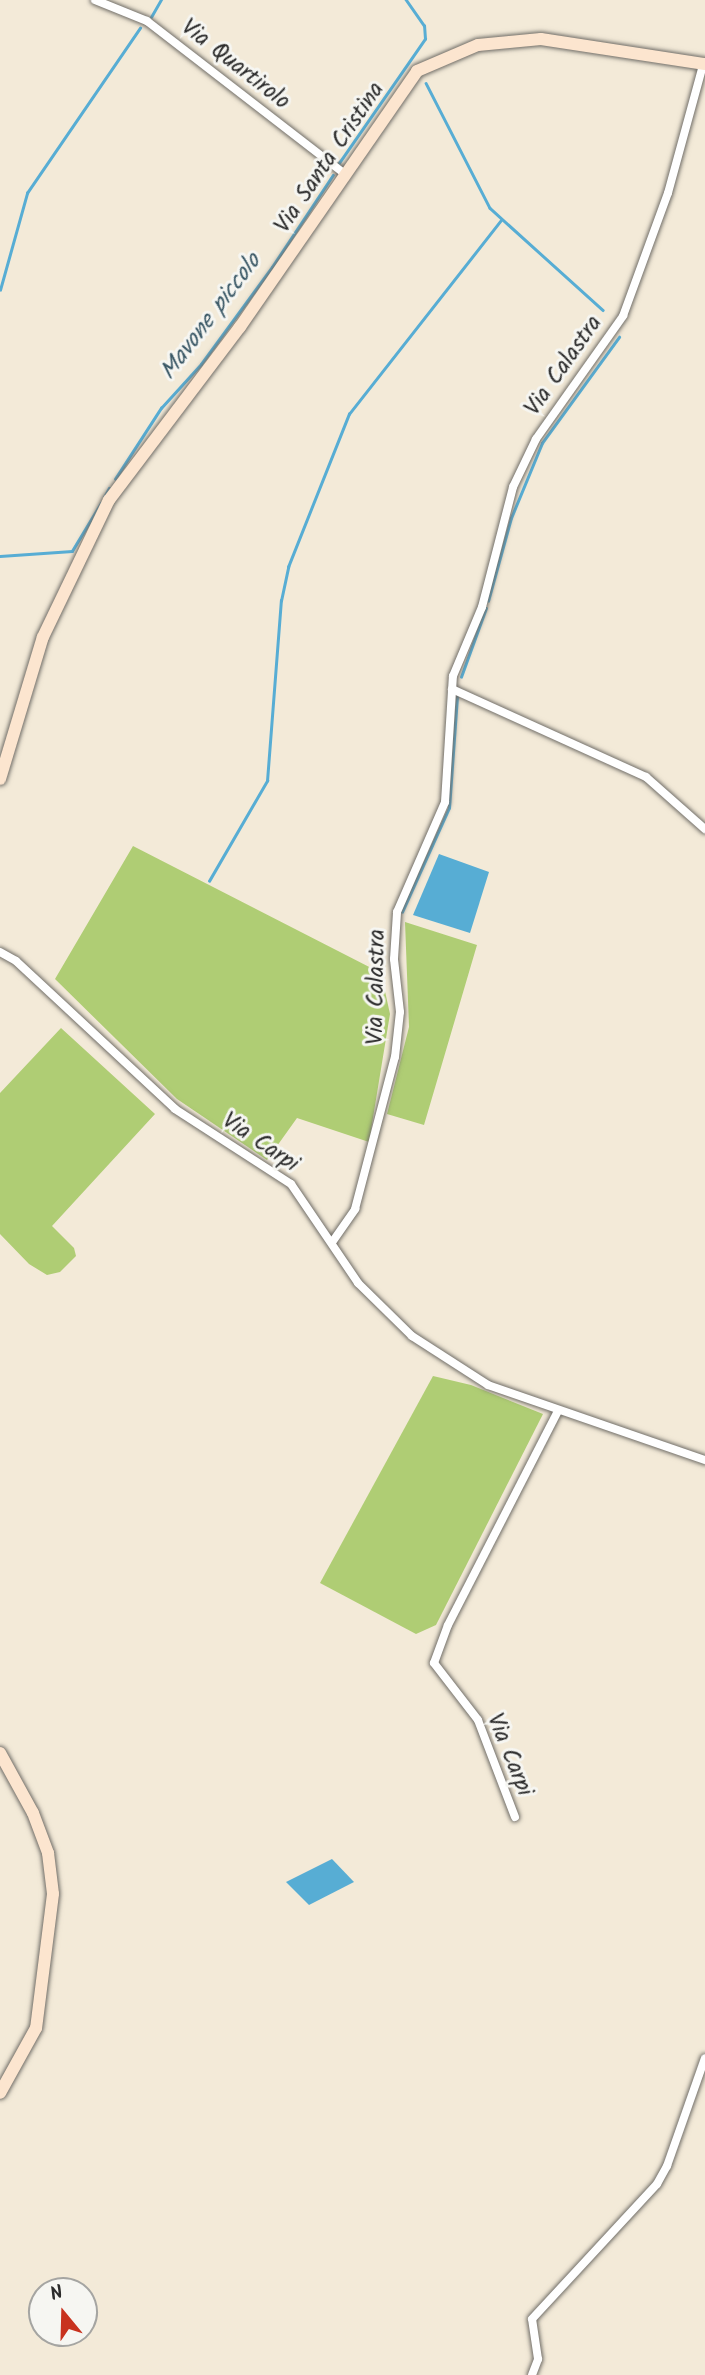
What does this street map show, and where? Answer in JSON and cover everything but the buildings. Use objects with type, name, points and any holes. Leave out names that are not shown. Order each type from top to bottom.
[{"type":"street","name":"Via Quartirolo","points":[[95,0],[146,21],[345,174]]},
{"type":"street","name":"Via Santa Cristina","points":[[0,779],[43,637],[109,500],[240,327],[417,71],[478,46],[541,39],[704,65]]},
{"type":"street","name":"Via Calastra","points":[[333,1241],[355,1209],[395,1057],[400,1012],[394,959],[397,912],[445,802],[452,688],[482,607],[513,487],[536,439],[623,316],[668,193],[704,65]]},
{"type":"street","points":[[452,688],[646,777],[705,829]]},
{"type":"street","name":"Via Carpi","points":[[0,953],[16,961],[175,1109],[291,1184],[333,1241],[358,1283],[412,1336],[488,1385],[705,1460]]},
{"type":"street","name":"Via Carpi","points":[[514,1817],[478,1720],[435,1663],[448,1625],[558,1411]]},
{"type":"street","points":[[0,1753],[41,1833],[53,1894],[36,2028],[0,2093]]},
{"type":"street","points":[[532,2375],[538,2359],[532,2319],[657,2184],[667,2166],[705,2058]]},
{"type":"green space","points":[[133,846],[381,973],[390,1014],[369,1142],[297,1118],[267,1160],[177,1099],[55,979]]},
{"type":"green space","points":[[405,922],[477,945],[424,1125],[387,1114],[409,1027]]},
{"type":"green space","points":[[61,1028],[155,1114],[52,1226],[74,1248],[76,1256],[60,1272],[47,1275],[29,1264],[0,1234],[0,1093]]},
{"type":"green space","points":[[433,1376],[471,1385],[543,1414],[436,1625],[416,1634],[320,1583]]},
{"type":"water","points":[[439,854],[489,872],[470,933],[413,915]]},
{"type":"water","points":[[332,1859],[354,1882],[309,1905],[286,1882]]},
{"type":"waterway","name":"Mavone piccolo","points":[[151,17],[161,0]]},
{"type":"waterway","name":"Mavone piccolo","points":[[339,163],[425,39],[424,26],[406,0]]},
{"type":"waterway","name":"Mavone piccolo","points":[[0,290],[27,193],[140,28]]},
{"type":"waterway","points":[[426,83],[490,208],[603,310]]},
{"type":"waterway","name":"Mavone piccolo","points":[[115,479],[161,408],[201,364],[272,267],[333,175]]},
{"type":"waterway","points":[[209,881],[267,781],[281,601],[288,567],[349,414],[501,220]]},
{"type":"waterway","points":[[488,601],[511,518],[542,443],[619,337]]},
{"type":"waterway","name":"Mavone piccolo","points":[[104,497],[109,488]]},
{"type":"waterway","name":"Mavone piccolo","points":[[0,556],[72,551],[101,503]]},
{"type":"waterway","points":[[461,677],[486,608]]},
{"type":"waterway","points":[[402,912],[449,808],[457,697]]}]
